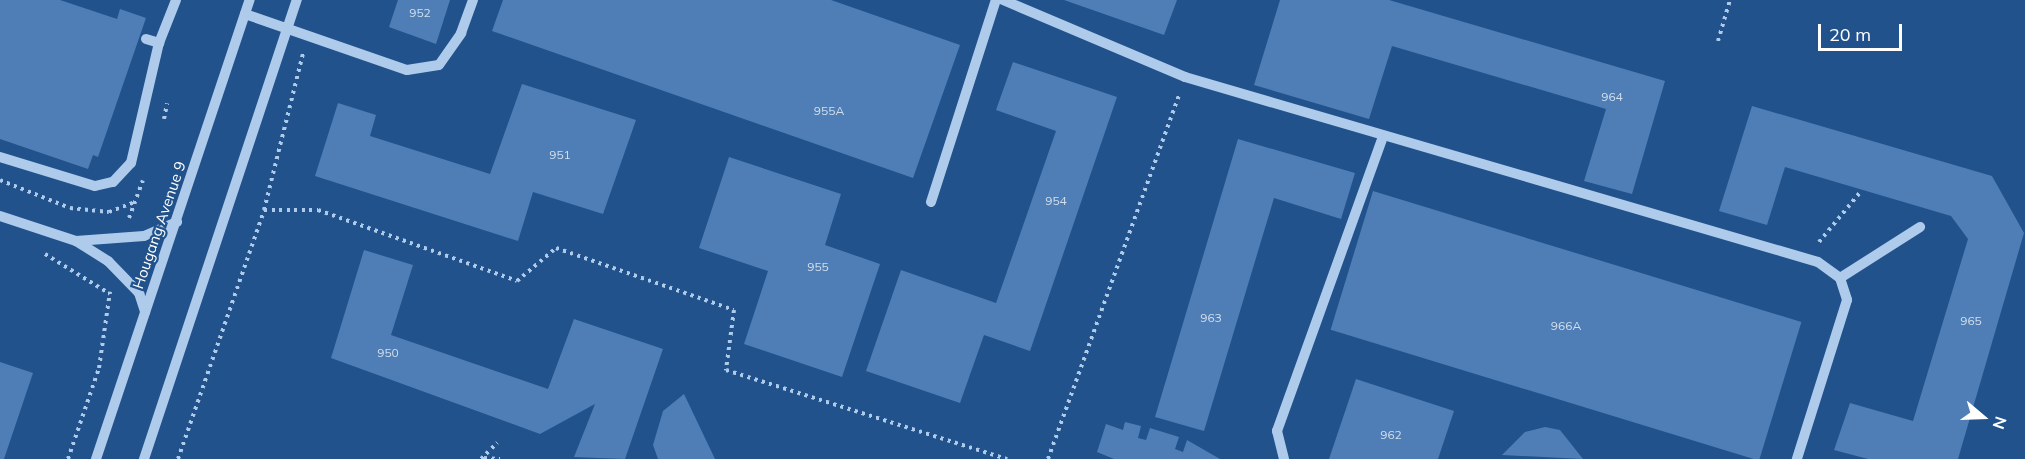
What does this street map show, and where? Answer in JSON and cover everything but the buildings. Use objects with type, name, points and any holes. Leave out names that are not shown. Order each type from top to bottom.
[{"type":"street","points":[[0,157],[106,188],[131,163],[159,43],[176,0]]},
{"type":"street","name":"Hougang Avenue 9","points":[[96,459],[250,0]]},
{"type":"street","points":[[144,459],[297,0]]},
{"type":"street","points":[[245,14],[407,70],[439,65],[461,33],[473,0]]},
{"type":"street","points":[[931,202],[996,0]]},
{"type":"street","points":[[1003,0],[1185,77],[1383,137],[1805,258],[1840,278],[1847,300],[1797,459]]},
{"type":"street","points":[[146,39],[159,43]]},
{"type":"street","points":[[1284,459],[1277,431],[1383,137]]},
{"type":"street","points":[[0,216],[76,241],[126,276],[146,313]]},
{"type":"street","points":[[76,241],[144,236],[177,222]]},
{"type":"street","points":[[1840,278],[1920,227]]},
{"type":"path","points":[[1718,41],[1730,0]]},
{"type":"path","points":[[178,459],[264,210],[308,35]]},
{"type":"path","points":[[1048,459],[1185,77]]},
{"type":"path","points":[[0,180],[70,208],[109,212],[134,203]]},
{"type":"path","points":[[1805,258],[1862,190]]},
{"type":"path","points":[[264,210],[318,210],[517,281],[556,248],[734,310],[726,369],[1007,459]]},
{"type":"path","points":[[41,252],[110,294]]},
{"type":"path","points":[[482,458],[497,443]]},
{"type":"path","points":[[482,458],[500,459]]}]
